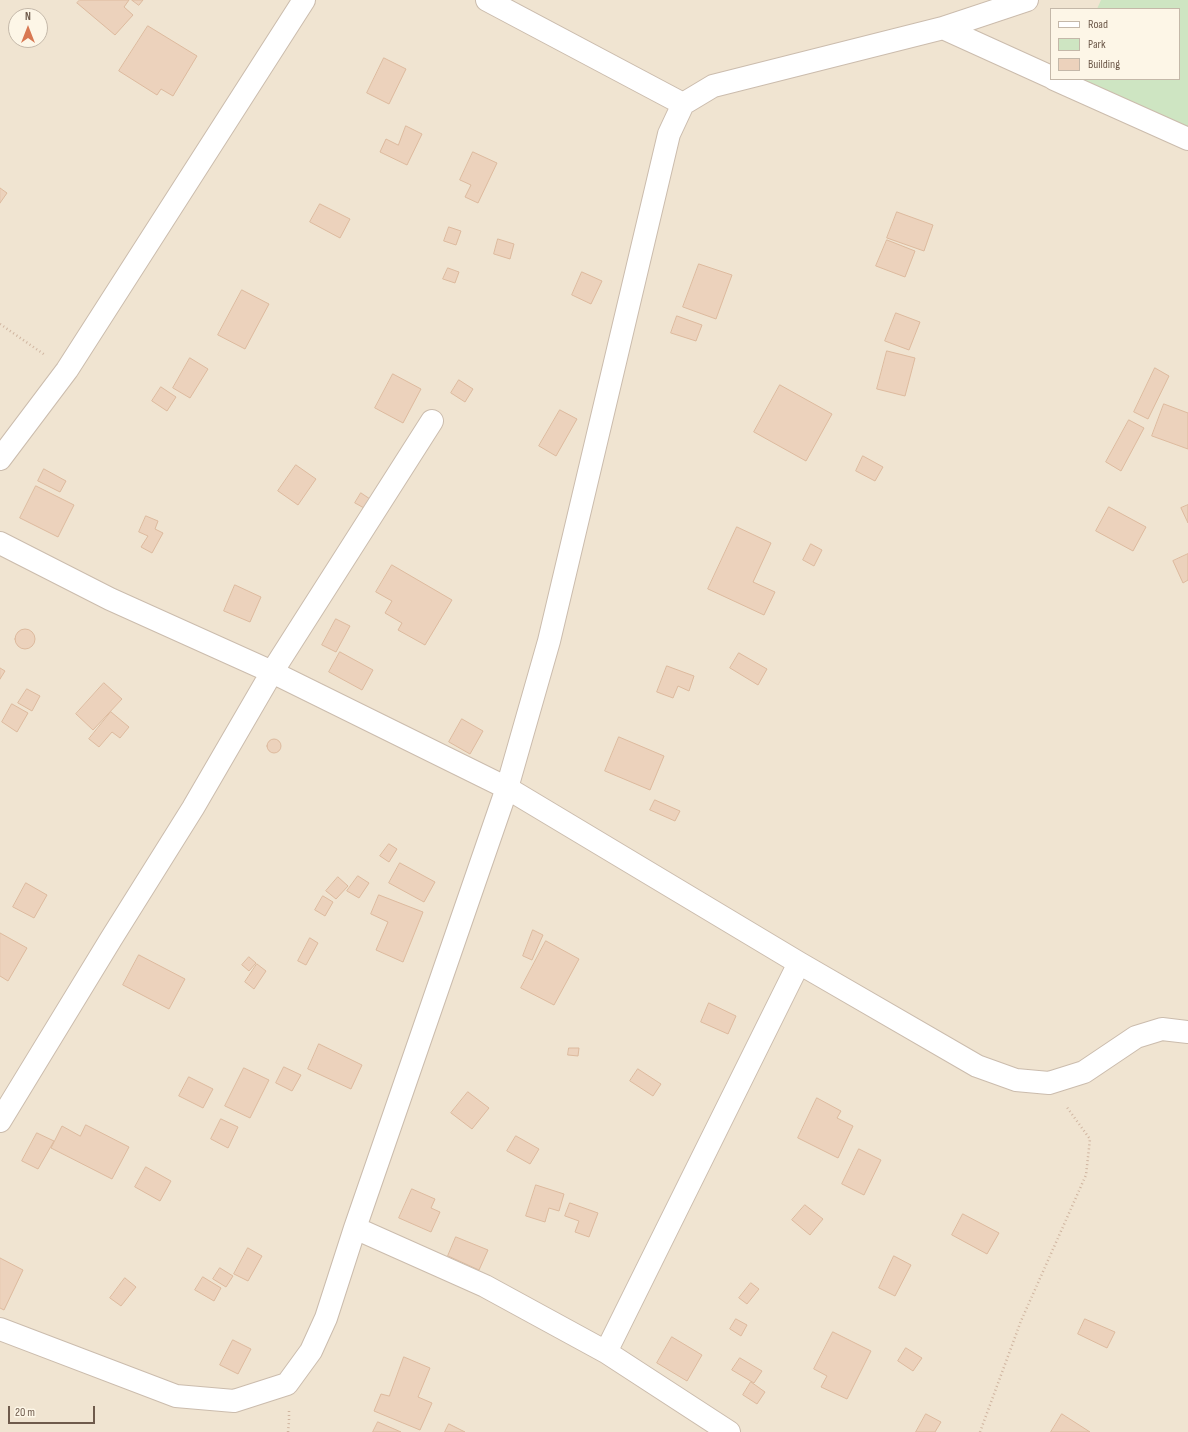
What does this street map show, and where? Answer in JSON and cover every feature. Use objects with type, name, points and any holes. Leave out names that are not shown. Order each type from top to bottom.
[{"type":"street","points":[[0,459],[67,370],[304,0]]},
{"type":"street","points":[[487,0],[683,104]]},
{"type":"street","points":[[0,1329],[176,1396],[234,1401],[287,1384],[311,1351],[326,1318],[355,1228],[507,788],[549,641],[669,134],[683,104],[713,86],[943,28],[1027,0]]},
{"type":"street","points":[[943,28],[1050,78]]},
{"type":"street","points":[[1056,80],[1188,139]]},
{"type":"street","points":[[0,1121],[193,808],[272,672],[432,422]]},
{"type":"street","points":[[0,543],[110,599],[272,672],[507,788],[799,963],[977,1066],[1016,1080],[1049,1083],[1084,1072],[1136,1037],[1162,1029],[1188,1032]]},
{"type":"street","points":[[606,1352],[799,963]]},
{"type":"street","points":[[355,1228],[485,1286],[606,1352],[730,1432]]},
{"type":"path","points":[[0,324],[67,370]]},
{"type":"path","points":[[980,1432],[1021,1321],[1086,1175],[1090,1140],[1049,1083]]},
{"type":"shaded area","points":[[0,0],[1188,0],[1188,1432],[0,1432]]},
{"type":"green space","points":[[1101,0],[1188,0],[1188,136],[1078,80],[1180,80],[1180,8],[1097,8]]},
{"type":"building","points":[[80,0],[129,0],[124,7],[133,15],[115,35],[77,3]]},
{"type":"building","points":[[132,0],[143,0],[139,5]]},
{"type":"building","points":[[148,26],[197,56],[173,96],[161,89],[157,95],[119,71]]},
{"type":"building","points":[[384,58],[406,69],[389,104],[367,93]]},
{"type":"building","points":[[406,126],[422,134],[407,165],[380,152],[386,139],[398,145]]},
{"type":"building","points":[[473,152],[497,163],[478,203],[465,197],[471,185],[460,180]]},
{"type":"building","points":[[0,188],[7,193],[0,203]]},
{"type":"building","points":[[320,204],[350,219],[340,238],[310,222]]},
{"type":"building","points":[[897,212],[933,225],[924,251],[887,238]]},
{"type":"building","points":[[449,227],[461,231],[456,245],[444,241]]},
{"type":"building","points":[[498,239],[514,244],[510,259],[494,254]]},
{"type":"building","points":[[887,240],[915,251],[905,277],[876,266]]},
{"type":"building","points":[[699,264],[732,275],[716,319],[683,307]]},
{"type":"building","points":[[448,268],[459,272],[455,283],[443,279]]},
{"type":"building","points":[[582,272],[602,281],[591,304],[572,295]]},
{"type":"building","points":[[242,290],[269,304],[245,349],[218,335]]},
{"type":"building","points":[[896,313],[920,322],[909,350],[885,341]]},
{"type":"building","points":[[677,316],[702,325],[696,341],[671,333]]},
{"type":"building","points":[[887,351],[915,358],[905,396],[877,389]]},
{"type":"building","points":[[190,358],[208,369],[190,398],[173,388]]},
{"type":"building","points":[[1155,368],[1169,376],[1148,419],[1134,412]]},
{"type":"building","points":[[393,374],[421,389],[403,423],[375,408]]},
{"type":"building","points":[[459,380],[473,389],[465,402],[451,393]]},
{"type":"building","points":[[780,385],[832,414],[806,461],[754,432]]},
{"type":"building","points":[[161,387],[176,397],[167,411],[152,401]]},
{"type":"building","points":[[1164,404],[1188,413],[1188,449],[1152,436]]},
{"type":"building","points":[[560,410],[577,419],[556,456],[539,446]]},
{"type":"building","points":[[1129,420],[1144,428],[1121,471],[1106,462]]},
{"type":"building","points":[[863,456],[883,467],[875,481],[856,471]]},
{"type":"building","points":[[296,465],[316,479],[298,505],[278,491]]},
{"type":"building","points":[[44,469],[66,481],[60,492],[38,481]]},
{"type":"building","points":[[36,486],[74,505],[58,537],[20,518]]},
{"type":"building","points":[[361,493],[370,499],[364,508],[355,503]]},
{"type":"building","points":[[1188,505],[1188,523],[1181,508]]},
{"type":"building","points":[[1109,507],[1146,527],[1133,551],[1096,531]]},
{"type":"building","points":[[146,516],[158,521],[155,529],[163,533],[152,553],[141,547],[148,536],[139,532]]},
{"type":"building","points":[[737,527],[771,543],[753,582],[775,592],[764,615],[708,589]]},
{"type":"building","points":[[811,544],[822,550],[814,566],[803,560]]},
{"type":"building","points":[[1188,554],[1188,580],[1183,583],[1173,561]]},
{"type":"building","points":[[392,565],[452,600],[425,645],[398,630],[402,623],[385,613],[392,601],[376,592]]},
{"type":"building","points":[[235,585],[261,597],[250,622],[224,611]]},
{"type":"building","points":[[336,619],[350,626],[336,652],[322,645]]},
{"type":"building","points":[[25,629],[32,632],[35,639],[32,646],[25,649],[18,646],[15,639],[18,632]]},
{"type":"building","points":[[340,652],[373,670],[362,690],[329,672]]},
{"type":"building","points":[[739,653],[767,669],[758,685],[730,668]]},
{"type":"building","points":[[667,666],[694,676],[689,691],[678,686],[673,698],[657,692]]},
{"type":"building","points":[[0,668],[5,671],[0,679]]},
{"type":"building","points":[[104,683],[122,699],[93,730],[76,714]]},
{"type":"building","points":[[27,689],[40,696],[32,711],[18,703]]},
{"type":"building","points":[[12,704],[28,713],[17,732],[2,722]]},
{"type":"building","points":[[111,712],[129,727],[120,738],[112,732],[99,747],[89,739]]},
{"type":"building","points":[[462,719],[483,731],[470,754],[449,742]]},
{"type":"building","points":[[619,737],[664,756],[650,790],[605,771]]},
{"type":"building","points":[[274,739],[279,741],[281,746],[279,751],[274,753],[269,751],[267,746],[269,741]]},
{"type":"building","points":[[655,800],[680,811],[675,821],[650,810]]},
{"type":"building","points":[[389,844],[397,849],[389,862],[380,856]]},
{"type":"building","points":[[400,863],[435,882],[424,902],[389,883]]},
{"type":"building","points":[[358,876],[369,883],[359,898],[347,891]]},
{"type":"building","points":[[338,877],[348,886],[336,899],[326,891]]},
{"type":"building","points":[[26,883],[47,895],[34,918],[13,907]]},
{"type":"building","points":[[379,895],[423,912],[403,962],[376,950],[388,922],[371,914]]},
{"type":"building","points":[[323,896],[333,902],[325,916],[315,910]]},
{"type":"building","points":[[533,930],[543,935],[532,960],[523,956]]},
{"type":"building","points":[[0,933],[27,948],[8,981],[0,976]]},
{"type":"building","points":[[310,938],[318,943],[306,965],[298,961]]},
{"type":"building","points":[[546,941],[579,959],[554,1005],[521,988]]},
{"type":"building","points":[[139,955],[185,979],[169,1009],[123,985]]},
{"type":"building","points":[[249,957],[256,963],[249,971],[242,965]]},
{"type":"building","points":[[257,964],[266,971],[254,989],[245,982]]},
{"type":"building","points":[[709,1003],[736,1016],[728,1034],[701,1022]]},
{"type":"building","points":[[319,1044],[362,1065],[351,1089],[308,1069]]},
{"type":"building","points":[[569,1048],[579,1048],[578,1056],[568,1055]]},
{"type":"building","points":[[284,1067],[301,1075],[292,1091],[276,1083]]},
{"type":"building","points":[[244,1068],[269,1080],[250,1118],[225,1106]]},
{"type":"building","points":[[638,1069],[661,1084],[653,1096],[630,1081]]},
{"type":"building","points":[[189,1077],[213,1089],[203,1108],[179,1096]]},
{"type":"building","points":[[468,1092],[489,1108],[472,1129],[451,1113]]},
{"type":"building","points":[[817,1098],[841,1111],[837,1118],[853,1126],[838,1158],[798,1138]]},
{"type":"building","points":[[221,1119],[238,1127],[228,1148],[211,1139]]},
{"type":"building","points":[[86,1125],[129,1147],[112,1179],[51,1148],[62,1126],[80,1136]]},
{"type":"building","points":[[37,1133],[54,1141],[38,1169],[22,1161]]},
{"type":"building","points":[[516,1136],[539,1149],[530,1164],[507,1151]]},
{"type":"building","points":[[859,1149],[881,1160],[864,1195],[842,1184]]},
{"type":"building","points":[[146,1167],[171,1181],[160,1201],[135,1187]]},
{"type":"building","points":[[536,1185],[564,1194],[559,1211],[549,1208],[545,1222],[526,1216]]},
{"type":"building","points":[[412,1189],[435,1199],[431,1208],[440,1212],[431,1232],[399,1218]]},
{"type":"building","points":[[570,1203],[598,1213],[589,1237],[575,1232],[579,1221],[565,1216]]},
{"type":"building","points":[[805,1205],[823,1219],[810,1235],[792,1220]]},
{"type":"building","points":[[963,1214],[999,1233],[987,1254],[952,1235]]},
{"type":"building","points":[[456,1237],[488,1250],[479,1270],[448,1256]]},
{"type":"building","points":[[248,1248],[262,1256],[248,1281],[234,1274]]},
{"type":"building","points":[[894,1256],[911,1265],[895,1296],[879,1288]]},
{"type":"building","points":[[0,1258],[23,1270],[4,1310],[0,1308]]},
{"type":"building","points":[[220,1268],[233,1276],[226,1287],[213,1279]]},
{"type":"building","points":[[203,1277],[221,1288],[214,1301],[195,1290]]},
{"type":"building","points":[[125,1278],[136,1287],[121,1306],[110,1298]]},
{"type":"building","points":[[751,1283],[759,1289],[747,1304],[739,1298]]},
{"type":"building","points":[[736,1319],[747,1325],[741,1336],[730,1329]]},
{"type":"building","points":[[1085,1319],[1115,1332],[1107,1348],[1078,1334]]},
{"type":"building","points":[[833,1332],[871,1351],[847,1399],[821,1387],[827,1376],[814,1369]]},
{"type":"building","points":[[672,1337],[702,1355],[687,1381],[657,1363]]},
{"type":"building","points":[[233,1340],[251,1349],[238,1374],[220,1365]]},
{"type":"building","points":[[906,1348],[922,1358],[913,1371],[898,1361]]},
{"type":"building","points":[[404,1357],[430,1368],[418,1397],[432,1403],[420,1430],[374,1411],[381,1394],[389,1396]]},
{"type":"building","points":[[740,1358],[762,1371],[754,1383],[732,1370]]},
{"type":"building","points":[[751,1382],[765,1392],[757,1404],[743,1395]]},
{"type":"building","points":[[926,1414],[941,1422],[935,1432],[916,1432]]},
{"type":"building","points":[[1062,1414],[1090,1432],[1051,1432]]},
{"type":"building","points":[[378,1422],[401,1432],[373,1432]]},
{"type":"building","points":[[449,1424],[465,1432],[445,1432]]}]
